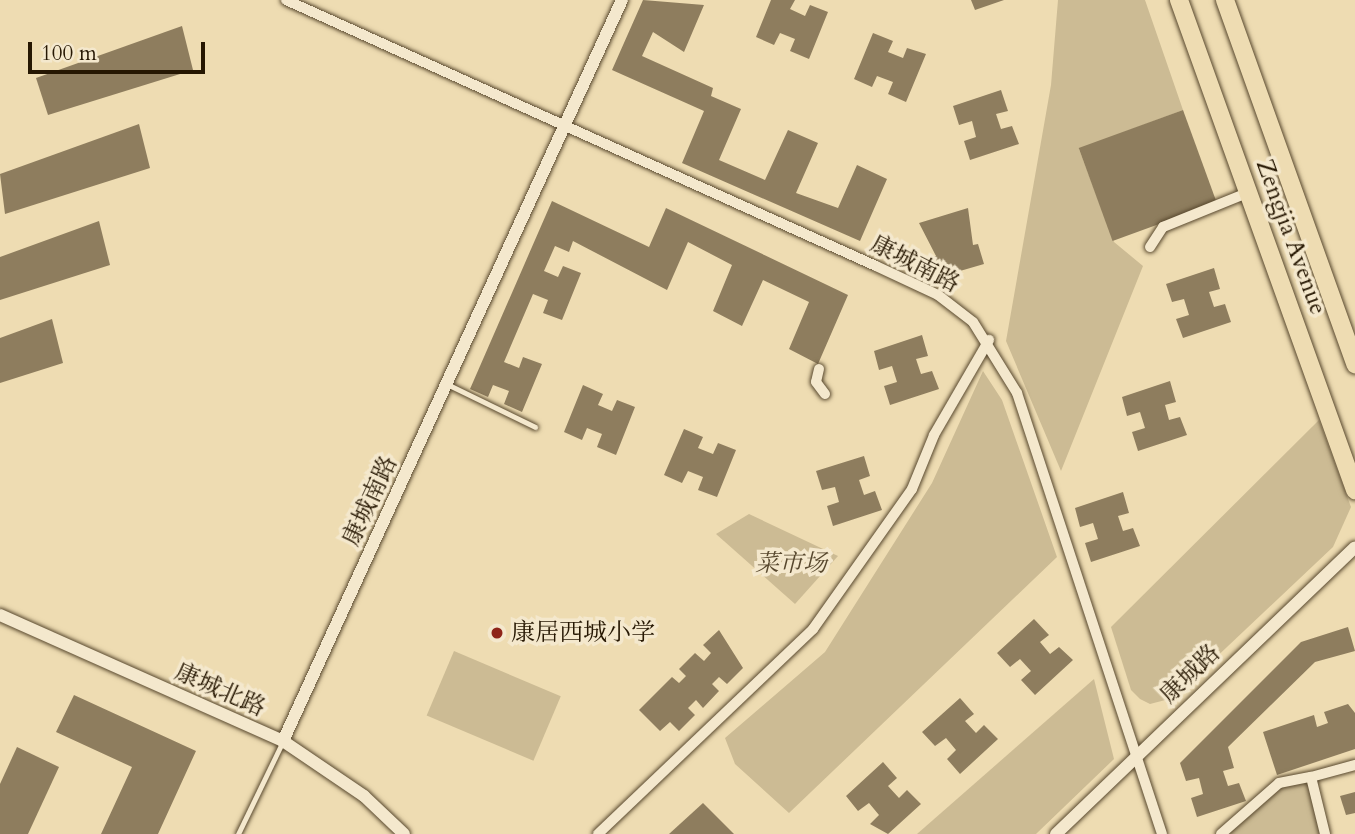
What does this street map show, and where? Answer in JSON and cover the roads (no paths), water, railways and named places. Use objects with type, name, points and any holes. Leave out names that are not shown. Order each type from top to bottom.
[{"type":"highway","name":"Zengjia Avenue","points":[[1179,0],[1355,490]]},
{"type":"highway","name":"Zengjia Avenue","points":[[1225,0],[1355,364]]},
{"type":"street","points":[[286,0],[566,126]]},
{"type":"street","name":"康城南路","points":[[283,741],[622,0]]},
{"type":"street","name":"康城南路","points":[[566,126],[938,295],[989,340],[1017,393],[1139,752],[1162,834]]},
{"type":"street","points":[[1150,247],[1163,227],[1249,192]]},
{"type":"street","points":[[598,834],[813,629],[912,489],[934,435],[989,340]]},
{"type":"street","points":[[818,369],[816,382],[825,394]]},
{"type":"street","name":"康城路","points":[[1056,834],[1355,547]]},
{"type":"street","name":"康城北路","points":[[0,615],[283,741],[364,796],[404,834]]},
{"type":"street","points":[[1221,834],[1279,783],[1355,765]]},
{"type":"street","points":[[1311,777],[1325,834]]},
{"type":"lane","points":[[447,384],[536,427]]},
{"type":"lane","points":[[238,834],[283,741]]},
{"type":"place","name":"康居西城小学","points":[[497,633]]},
{"type":"park label","name":"菜市场","points":[[791,564]]}]
